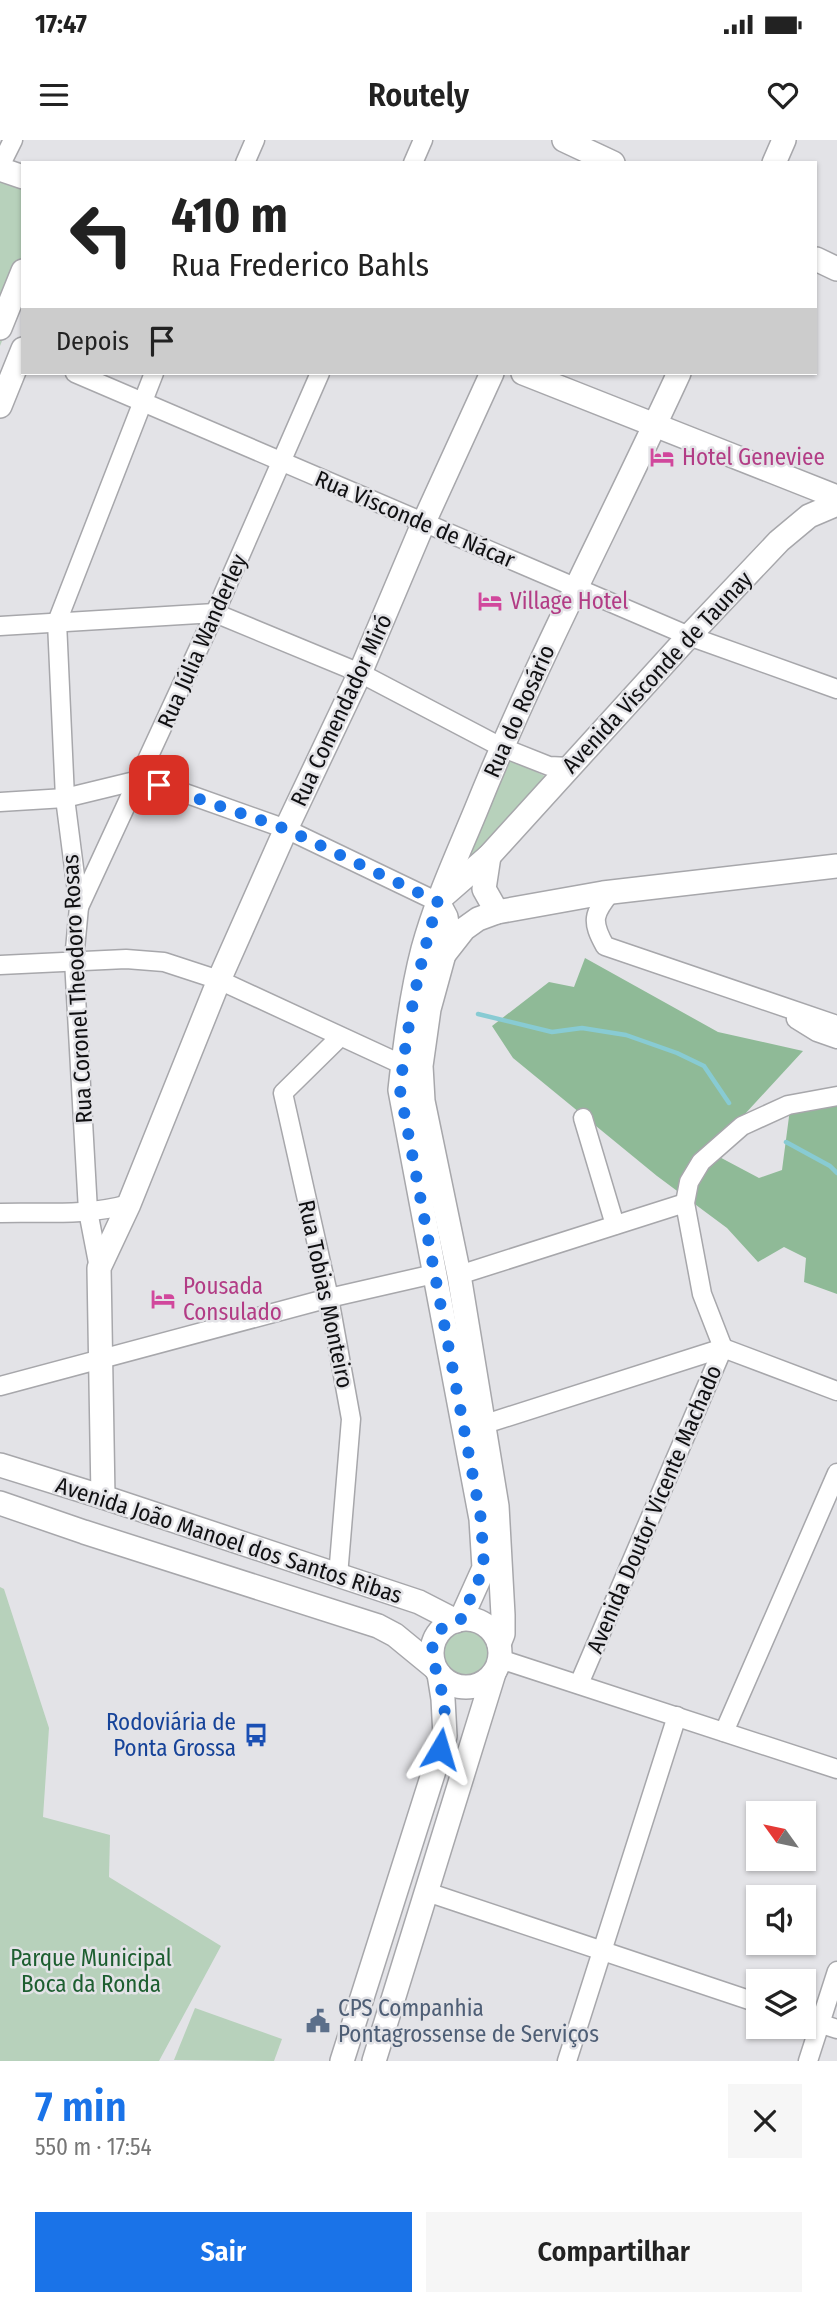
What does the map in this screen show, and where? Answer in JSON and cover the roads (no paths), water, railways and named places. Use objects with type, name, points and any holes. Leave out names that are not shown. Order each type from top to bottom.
[{"type":"main road","points":[[564,140],[599,155]]},
{"type":"main road","points":[[775,161],[784,140]]},
{"type":"main road","points":[[0,168],[21,176]]},
{"type":"main road","points":[[817,259],[837,269]]},
{"type":"main road","points":[[0,328],[21,276]]},
{"type":"main road","points":[[0,356],[11,350],[21,350]]},
{"type":"main road","points":[[0,406],[21,355]]},
{"type":"main road","name":"Rua Comendador Miró","points":[[99,1268],[129,1204],[219,980],[286,829],[360,673],[491,375]]},
{"type":"main road","points":[[528,375],[837,496]]},
{"type":"main road","name":"Rua do Rosário","points":[[438,902],[501,747],[678,375]]},
{"type":"main road","name":"Avenida Visconde de Taunay","points":[[438,902],[489,856],[779,541],[809,516],[837,504]]},
{"type":"main road","points":[[489,856],[484,889],[498,912]]},
{"type":"main road","points":[[445,954],[464,929],[478,919],[498,912],[611,892],[837,866]]},
{"type":"main road","points":[[438,902],[460,908],[498,912]]},
{"type":"main road","points":[[374,2061],[498,1659],[503,1634],[502,1563],[497,1506],[459,1275],[423,1101],[421,1066],[429,1009],[449,936],[446,917],[438,902]]},
{"type":"main road","points":[[438,902],[423,951],[407,1028],[400,1090],[481,1519],[484,1568],[459,1620]]},
{"type":"main road","name":"Rua Coronel Theodoro Rosas","points":[[99,1268],[103,1497]]},
{"type":"main road","name":"Avenida João Manoel dos Santos Ribas","points":[[0,1465],[419,1602],[459,1620]]},
{"type":"main road","name":"Avenida João Manoel dos Santos Ribas","points":[[0,1503],[378,1626],[395,1635],[436,1671]]},
{"type":"main road","points":[[419,1602],[453,1597],[478,1583]]},
{"type":"main road","points":[[342,2061],[444,1736],[443,1699],[432,1658],[434,1640],[445,1626],[470,1619],[486,1625],[496,1636],[498,1659],[483,1684],[468,1688],[453,1685],[436,1671]]},
{"type":"street","points":[[0,168],[13,140]]},
{"type":"street","points":[[246,161],[255,140]]},
{"type":"street","points":[[414,161],[423,140]]},
{"type":"street","name":"Rua Visconde de Nácar","points":[[80,375],[689,636],[837,689]]},
{"type":"street","name":"Rua Coronel Theodoro Rosas","points":[[99,1268],[88,1211],[74,960],[79,907],[65,798],[57,622],[153,375]]},
{"type":"street","name":"Rua Júlia Wanderley","points":[[79,907],[215,613],[319,375]]},
{"type":"street","points":[[0,626],[215,613],[360,673],[501,747],[549,766],[570,767]]},
{"type":"street","points":[[0,802],[65,798],[139,780],[179,791],[286,829],[438,902]]},
{"type":"street","points":[[611,892],[599,908],[595,919],[596,930],[605,946],[837,1025]]},
{"type":"street","points":[[0,965],[126,959],[164,962],[219,980],[403,1065]]},
{"type":"street","points":[[760,997],[817,1032],[837,1039]]},
{"type":"street","name":"Rua Tobias Monteiro","points":[[338,1576],[351,1419],[329,1298],[283,1093],[340,1037]]},
{"type":"street","name":"Avenida Doutor Vicente Machado","points":[[579,1684],[723,1348],[702,1294],[685,1203],[689,1182],[701,1162],[742,1126],[789,1105],[837,1096]]},
{"type":"street","points":[[583,1118],[615,1225]]},
{"type":"street","points":[[459,1275],[685,1203]]},
{"type":"street","points":[[0,1213],[110,1210],[129,1204]]},
{"type":"street","points":[[0,1386],[329,1298],[433,1274]]},
{"type":"street","points":[[482,1425],[723,1348],[837,1391]]},
{"type":"street","points":[[724,1731],[837,1473]]},
{"type":"street","points":[[498,1659],[837,1769]]},
{"type":"street","points":[[567,2061],[677,1716]]},
{"type":"street","points":[[427,1892],[746,1999]]},
{"type":"street","points":[[808,2061],[837,1970]]},
{"type":"waterway","points":[[478,1014],[552,1032],[582,1028],[626,1035],[677,1053],[704,1066],[729,1103]]},
{"type":"waterway","points":[[786,1142],[830,1166],[837,1173]]},
{"type":"place","name":"Hotel Geneviee","points":[[662,457]]},
{"type":"place","name":"Village Hotel","points":[[490,601]]},
{"type":"place","name":"Pousada Consulado","points":[[163,1299]]},
{"type":"place","name":"Rodoviária de Ponta Grossa","points":[[256,1735]]},
{"type":"place","name":"CPS Companhia Pontagrossense de Serviços","points":[[318,2021]]},
{"type":"park label","name":"Parque Municipal Boca da Ronda","points":[[91,1971]]}]
